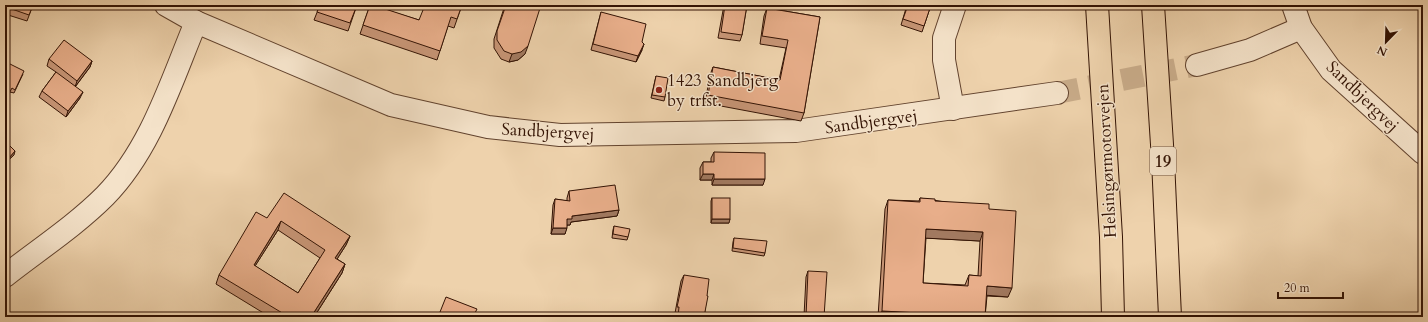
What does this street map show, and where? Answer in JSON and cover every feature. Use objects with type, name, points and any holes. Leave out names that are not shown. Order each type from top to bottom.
[{"type":"highway","name":"Helsingørmotorvejen","points":[[1097,5],[1111,238],[1113,317]]},
{"type":"highway","name":"19","points":[[1153,5],[1163,160],[1170,317]]},
{"type":"street","name":"Sandbjergvej","points":[[166,5],[196,22],[391,105],[495,128],[560,135],[796,131],[1058,93]]},
{"type":"street","points":[[953,109],[944,60],[944,38],[955,5]]},
{"type":"street","name":"Sandbjergvej","points":[[1293,5],[1302,28],[1331,70],[1423,153]]},
{"type":"street","points":[[5,276],[83,216],[105,196],[124,173],[151,129],[196,22]]},
{"type":"street","points":[[1198,65],[1250,50],[1302,28]]},
{"type":"building","points":[[5,5],[33,5],[29,15],[6,7],[5,10]]},
{"type":"building","points":[[320,5],[357,5],[350,23],[317,12]]},
{"type":"building","points":[[370,5],[419,20],[425,5],[462,5],[457,19],[451,17],[440,51],[363,25]]},
{"type":"building","points":[[506,5],[541,5],[528,46],[521,52],[512,54],[504,51],[497,40],[497,31]]},
{"type":"building","points":[[725,5],[747,5],[742,35],[721,32]]},
{"type":"building","points":[[908,5],[931,5],[924,26],[903,19]]},
{"type":"building","points":[[767,8],[820,17],[804,113],[708,95],[713,67],[780,80],[788,40],[762,36]]},
{"type":"building","points":[[601,12],[646,24],[642,42],[644,44],[638,56],[593,44]]},
{"type":"building","points":[[64,40],[92,61],[77,81],[49,59]]},
{"type":"building","points":[[8,63],[24,71],[15,90],[12,88],[7,97],[5,96],[5,70]]},
{"type":"building","points":[[56,72],[83,92],[68,111],[42,91]]},
{"type":"building","name":"1423 Sandbjerg by trfst.","points":[[656,76],[668,78],[665,97],[652,95]]},
{"type":"building","points":[[7,143],[15,151],[8,159],[5,156],[5,144]]},
{"type":"building","points":[[714,152],[765,153],[765,179],[714,179],[714,174],[703,174],[703,162],[714,162]]},
{"type":"building","points":[[615,185],[619,210],[572,216],[572,219],[567,219],[567,228],[553,228],[555,199],[570,201],[569,191]]},
{"type":"building","points":[[284,193],[350,236],[335,258],[345,264],[311,317],[289,317],[219,275],[256,212],[267,218]],"holes":[[[281,221],[325,250],[298,293],[254,265]]]},
{"type":"building","points":[[712,198],[730,198],[730,219],[712,219]]},
{"type":"building","points":[[920,198],[935,199],[935,201],[989,204],[989,209],[1016,211],[1012,288],[987,286],[985,317],[920,317],[920,313],[882,311],[888,200],[920,202]],"holes":[[[926,229],[983,232],[981,276],[969,275],[968,286],[923,283]]]},
{"type":"building","points":[[614,226],[630,229],[628,237],[613,234]]},
{"type":"building","points":[[734,238],[767,241],[765,253],[733,248]]},
{"type":"building","points":[[808,271],[827,272],[824,317],[801,317],[806,316]]},
{"type":"building","points":[[684,275],[709,279],[708,296],[704,317],[678,317],[679,307],[677,307]]},
{"type":"building","points":[[446,297],[477,309],[473,317],[438,317]]},
{"type":"tunnel","points":[[1057,93],[1197,65]]},
{"type":"place","name":"1423 Sandbjerg by trfst.","points":[[659,90]]}]
